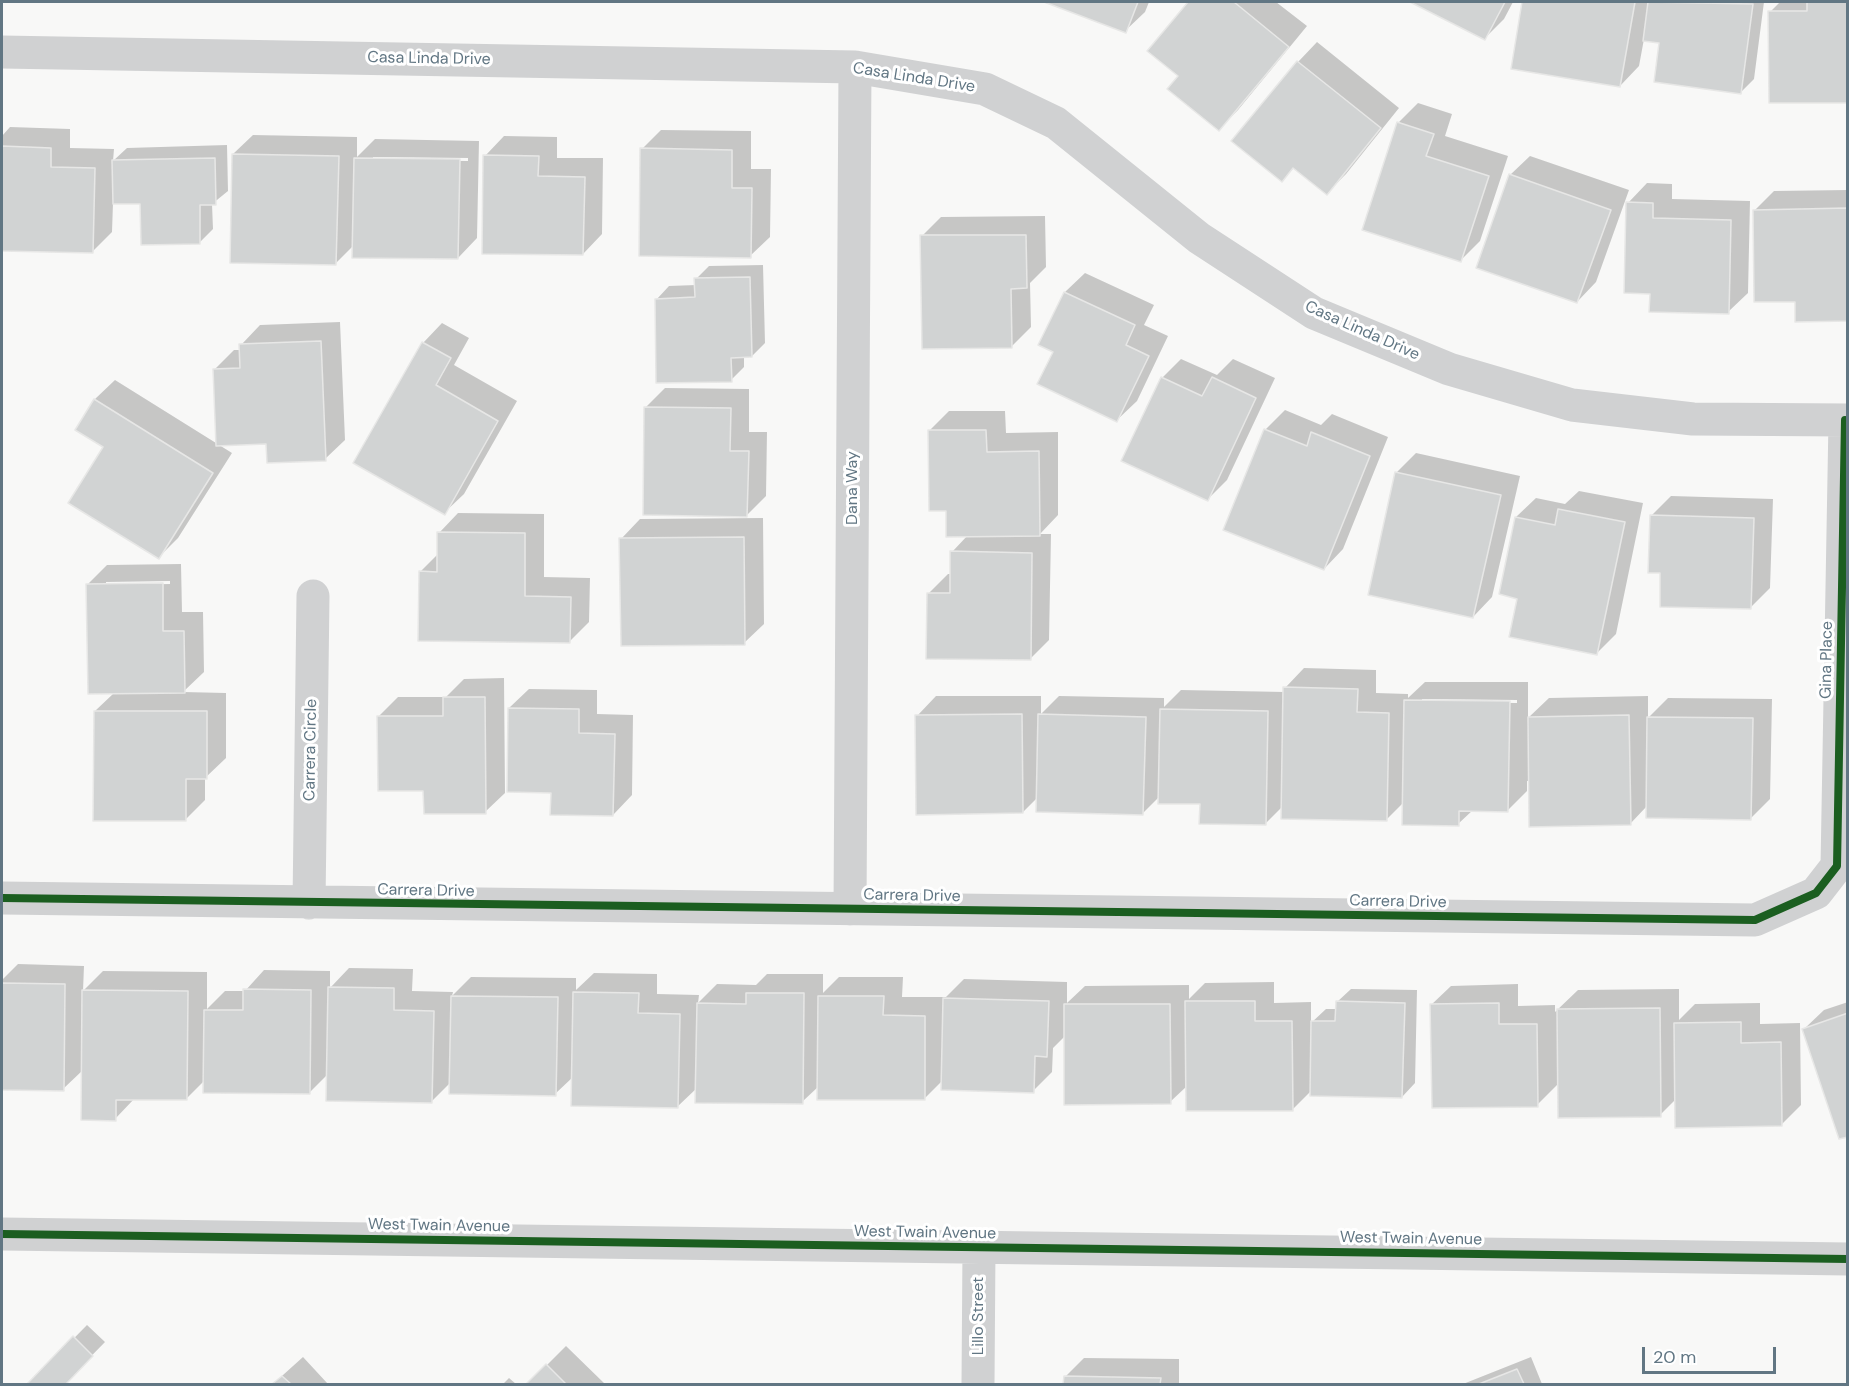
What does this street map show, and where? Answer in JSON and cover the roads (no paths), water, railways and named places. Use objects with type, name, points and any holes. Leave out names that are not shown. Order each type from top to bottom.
[{"type":"street","name":"Casa Linda Drive","points":[[2,52],[855,67],[985,89],[1056,123],[1199,238],[1314,313],[1449,369],[1572,405],[1693,419],[1846,420]]},
{"type":"street","name":"Dana Way","points":[[850,909],[855,67]]},
{"type":"street","name":"Gina Place","points":[[1816,893],[1836,866],[1846,420]]},
{"type":"street","name":"Carrera Circle","points":[[309,903],[313,596]]},
{"type":"street","name":"Carrera Drive","points":[[2,898],[1755,920],[1816,893]]},
{"type":"street","name":"West Twain Avenue","points":[[2,1234],[1848,1259]]},
{"type":"street","name":"Lillo Street","points":[[978,1384],[979,1247]]}]
